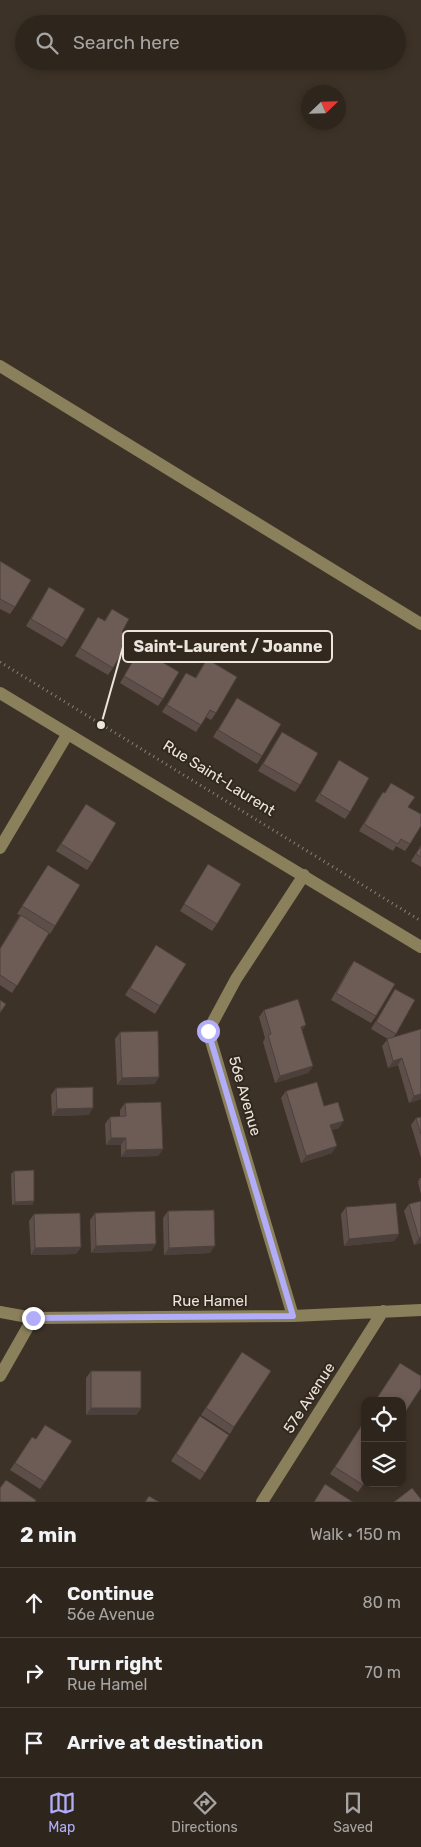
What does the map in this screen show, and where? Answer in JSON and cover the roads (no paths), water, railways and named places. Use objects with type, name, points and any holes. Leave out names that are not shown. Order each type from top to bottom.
[{"type":"street","points":[[0,366],[421,624]]},
{"type":"street","points":[[0,693],[67,735],[304,875],[421,948]]},
{"type":"street","points":[[0,848],[67,735]]},
{"type":"street","name":"56e Avenue","points":[[293,1316],[208,1031],[236,979],[304,875]]},
{"type":"street","name":"Rue Hamel","points":[[0,1312],[33,1318],[293,1316],[421,1310]]},
{"type":"street","name":"57e Avenue","points":[[262,1502],[383,1312]]},
{"type":"street","points":[[0,1376],[33,1318]]},
{"type":"place","name":"Saint-Laurent / Joanne","points":[[101,725]]}]
